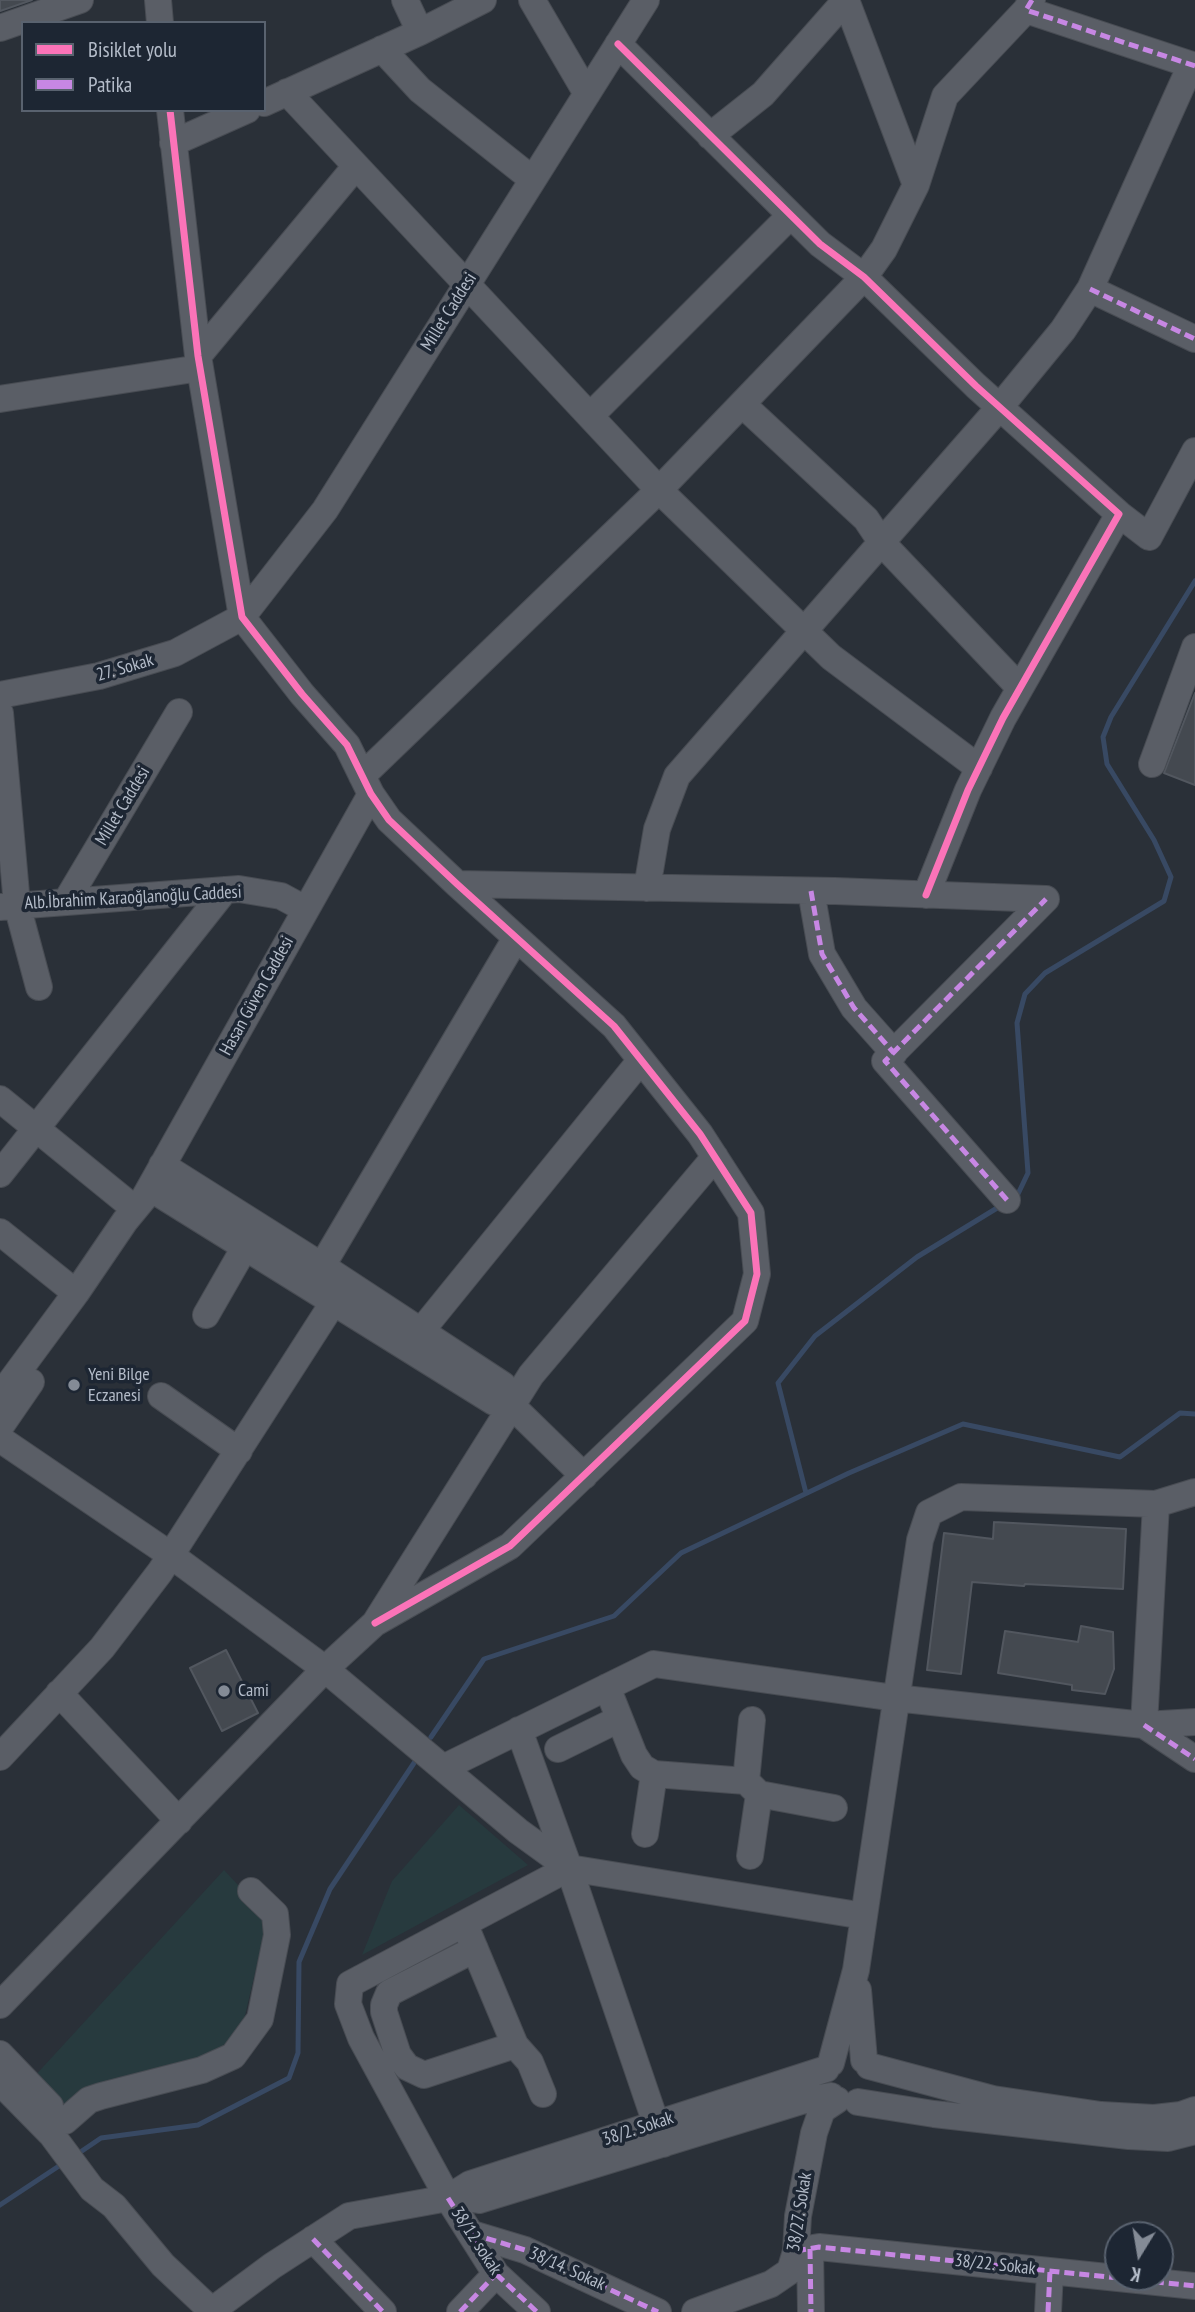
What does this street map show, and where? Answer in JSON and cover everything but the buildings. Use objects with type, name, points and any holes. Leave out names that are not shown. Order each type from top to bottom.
[{"type":"street","points":[[0,28],[80,0]]},
{"type":"street","points":[[158,0],[160,21]]},
{"type":"street","points":[[404,0],[420,32]]},
{"type":"street","points":[[483,0],[276,98],[356,166],[659,491],[831,657],[979,768]]},
{"type":"street","points":[[531,0],[587,94]]},
{"type":"street","name":"Millet Caddesi","points":[[242,617],[325,510],[646,0]]},
{"type":"street","points":[[710,136],[763,94],[846,0],[916,185]]},
{"type":"street","points":[[647,888],[657,830],[677,776],[999,408],[1063,330],[1090,289],[1193,66],[1029,5]]},
{"type":"street","name":"Hasan Güven Caddesi","points":[[0,1427],[9,1384],[148,1190],[305,909],[367,785],[659,491],[864,277],[884,250],[916,185],[944,96],[1029,5]]},
{"type":"street","points":[[618,44],[820,244],[864,277],[999,408],[1149,537],[1195,451]]},
{"type":"street","points":[[382,49],[420,90],[532,178]]},
{"type":"street","points":[[0,2005],[326,1669],[375,1623],[510,1546],[745,1321],[757,1274],[751,1213],[700,1134],[614,1026],[389,820],[346,745],[242,617],[199,362],[170,112]]},
{"type":"street","points":[[173,143],[243,112]]},
{"type":"street","points":[[0,399],[199,362],[356,166]]},
{"type":"street","points":[[590,416],[790,216]]},
{"type":"street","points":[[1090,289],[1195,339]]},
{"type":"street","points":[[742,404],[866,519],[882,543],[1020,688]]},
{"type":"street","points":[[926,895],[979,768],[1020,688],[1119,513]]},
{"type":"street","name":"27. Sokak","points":[[0,695],[99,676],[175,653],[242,617]]},
{"type":"street","points":[[1152,764],[1184,707],[1195,647]]},
{"type":"street","name":"Millet Caddesi","points":[[67,900],[179,712]]},
{"type":"street","points":[[0,713],[9,906],[39,987]]},
{"type":"street","points":[[457,884],[1046,899],[885,1061],[1007,1200]]},
{"type":"street","name":"Alb.İbrahim Karaoğlanoğlu Caddesi","points":[[9,906],[239,889],[281,896],[305,909]]},
{"type":"street","points":[[0,1174],[225,890]]},
{"type":"street","points":[[811,891],[821,954],[854,1008],[894,1053]]},
{"type":"street","points":[[0,1757],[102,1648],[172,1556],[333,1303],[323,1266],[516,938]]},
{"type":"street","points":[[421,1331],[641,1060]]},
{"type":"street","points":[[0,1099],[36,1130],[148,1190],[245,1247],[494,1402],[510,1404]]},
{"type":"street","points":[[375,1623],[510,1404],[531,1375],[715,1157]]},
{"type":"street","points":[[148,1190],[323,1266],[503,1385],[510,1404],[584,1476]]},
{"type":"street","name":"Hasan Güven Caddesi","points":[[9,1384],[136,1230],[148,1190]]},
{"type":"street","points":[[0,1231],[76,1293]]},
{"type":"street","points":[[206,1315],[245,1247]]},
{"type":"street","points":[[161,1396],[239,1451]]},
{"type":"street","points":[[0,1439],[172,1556],[326,1669],[518,1830],[569,1868],[864,1916]]},
{"type":"street","points":[[856,1970],[866,2063],[872,2072],[872,2086],[864,2098],[842,2099],[824,2083],[856,1970],[920,1540],[929,1513],[961,1497],[1156,1504],[1195,1492]]},
{"type":"street","points":[[1144,1725],[1156,1504]]},
{"type":"street","points":[[443,1768],[654,1664],[895,1698],[1144,1725],[1195,1722]]},
{"type":"street","points":[[607,1688],[637,1761],[654,1774],[753,1788],[834,1808]]},
{"type":"street","points":[[58,1693],[178,1821]]},
{"type":"street","points":[[558,1749],[619,1719]]},
{"type":"street","points":[[750,1856],[752,1720]]},
{"type":"street","points":[[1144,1725],[1195,1759]]},
{"type":"street","points":[[519,1730],[660,2134]]},
{"type":"street","points":[[645,1834],[654,1774]]},
{"type":"street","points":[[543,2094],[530,2062],[516,2045],[464,1923],[569,1868]]},
{"type":"street","points":[[65,2121],[89,2101],[101,2096],[202,2070],[233,2056],[260,2019],[277,1935],[275,1914],[251,1891]]},
{"type":"street","name":"38/12 sokak","points":[[464,1923],[350,1984],[348,2004],[361,2038],[496,2274],[537,2312]]},
{"type":"street","points":[[475,1949],[389,1993],[384,2012],[398,2055],[407,2067],[424,2075],[516,2045]]},
{"type":"street","points":[[0,2054],[65,2121],[79,2156]]},
{"type":"street","points":[[829,2066],[843,2055],[850,2055],[866,2063]]},
{"type":"street","name":"38/2. Sokak","points":[[866,2063],[993,2099],[1101,2115],[1154,2118],[1190,2129]]},
{"type":"street","name":"38/2. Sokak","points":[[660,2134],[829,2066]]},
{"type":"street","points":[[0,2081],[52,2135],[79,2156],[108,2185],[114,2206],[163,2265],[211,2312]]},
{"type":"street","name":"38/2. Sokak","points":[[211,2312],[272,2266],[349,2216],[451,2197],[470,2183],[660,2134],[783,2106],[842,2099],[934,2114],[1129,2136],[1168,2138],[1190,2129]]},
{"type":"street","name":"38/27. Sokak","points":[[811,2312],[798,2216],[814,2133],[822,2110],[842,2099]]},
{"type":"street","points":[[783,2106],[799,2116],[814,2133]]},
{"type":"street","name":"38/14. Sokak","points":[[472,2234],[524,2250],[658,2312]]},
{"type":"street","points":[[313,2239],[383,2312]]},
{"type":"street","name":"38/22. Sokak","points":[[803,2250],[819,2247],[1195,2286]]},
{"type":"street","name":"38/27. Sokak","points":[[695,2312],[771,2284],[790,2271],[803,2250]]},
{"type":"street","points":[[1048,2312],[1050,2271]]},
{"type":"street","points":[[460,2312],[496,2274]]},
{"type":"street","points":[[755,2312],[771,2284]]},
{"type":"green space","points":[[459,1805],[528,1865],[362,1955],[392,1881]]},
{"type":"green space","points":[[224,1870],[268,1917],[243,2024],[220,2057],[99,2085],[61,2105],[32,2079]]},
{"type":"waterway","points":[[1013,1198],[1017,1196],[1028,1173],[1017,1023],[1025,994],[1045,973],[1164,901],[1171,877],[1154,840],[1107,764],[1103,737],[1111,717],[1195,581]]},
{"type":"waterway","points":[[806,1493],[778,1383],[815,1336],[917,1257],[1002,1205]]},
{"type":"waterway","points":[[431,1737],[484,1659],[614,1616],[681,1553],[849,1473],[963,1424],[1120,1457],[1180,1413],[1195,1414]]},
{"type":"waterway","points":[[76,2155],[101,2138],[198,2125],[289,2078],[298,2053],[299,1962],[330,1889],[414,1763]]},
{"type":"waterway","points":[[0,2205],[62,2164]]},
{"type":"marked path","points":[[1032,0],[1026,10],[1195,66]]},
{"type":"marked path","points":[[1090,289],[1195,339]]},
{"type":"marked path","points":[[811,891],[822,954],[854,1008],[894,1053]]},
{"type":"marked path","points":[[1007,1200],[885,1061],[1046,899]]},
{"type":"marked path","points":[[1144,1725],[1195,1759]]},
{"type":"marked path","points":[[448,2198],[496,2274],[537,2312]]},
{"type":"marked path","points":[[472,2234],[525,2250],[658,2312]]},
{"type":"marked path","points":[[313,2239],[383,2312]]},
{"type":"marked path","points":[[796,2251],[819,2247],[1195,2286]]},
{"type":"marked path","points":[[810,2249],[811,2312]]},
{"type":"marked path","points":[[1048,2312],[1050,2271]]},
{"type":"marked path","points":[[460,2312],[496,2274]]},
{"type":"cycle path","points":[[618,44],[820,244],[864,277],[976,386],[1119,514],[1003,718],[968,790],[926,895]]},
{"type":"cycle path","points":[[170,112],[198,356],[242,617],[302,694],[347,745],[371,794],[389,820],[614,1026],[700,1134],[751,1213],[757,1274],[745,1321],[510,1546],[375,1623]]},
{"type":"place","name":"Yeni Bilge Eczanesi","points":[[74,1385]]},
{"type":"place","name":"Cami","points":[[224,1691]]}]
